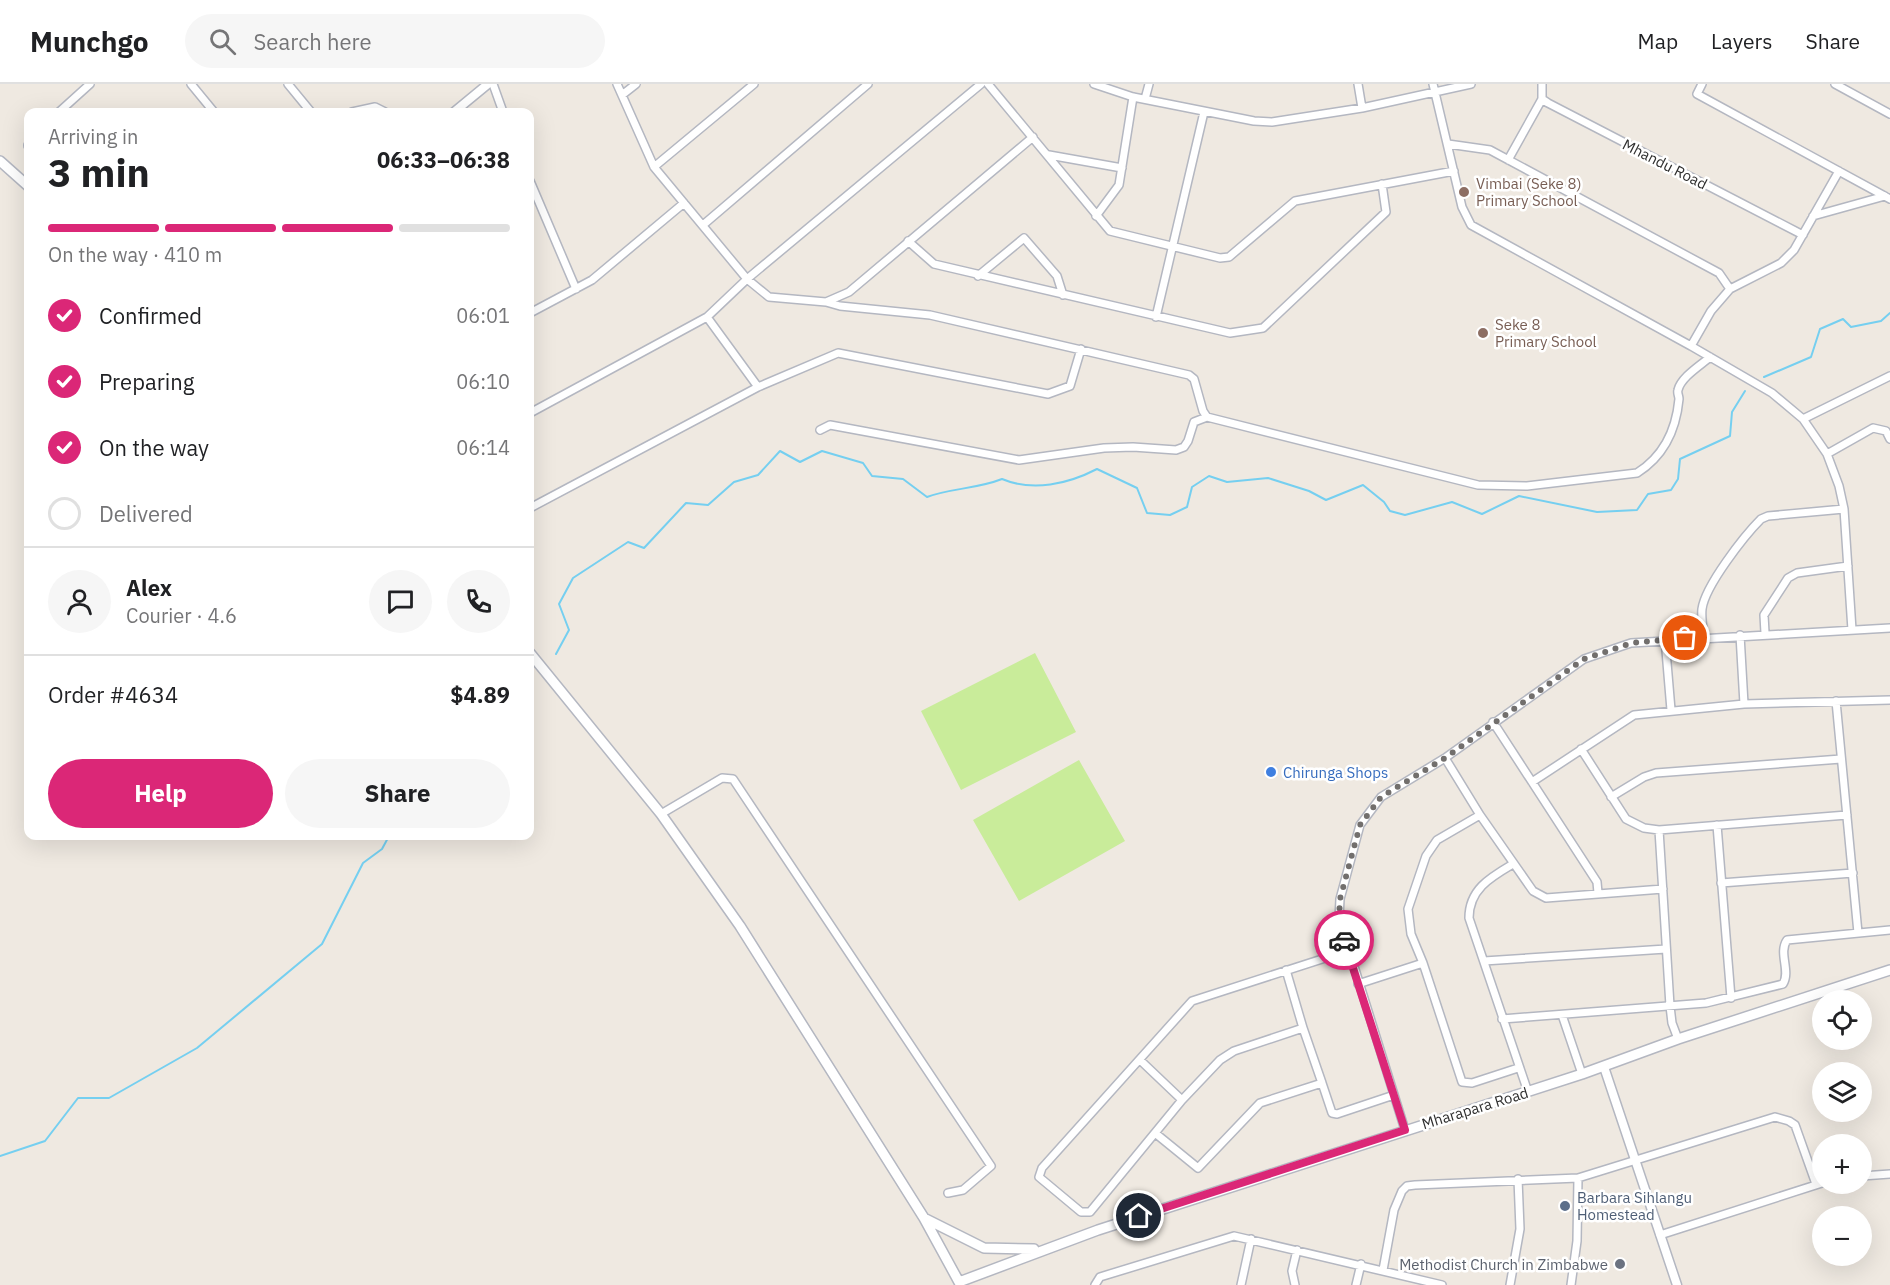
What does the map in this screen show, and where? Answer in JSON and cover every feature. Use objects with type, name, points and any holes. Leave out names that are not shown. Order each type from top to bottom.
[{"type":"main road","points":[[0,161],[24,182]]},
{"type":"main road","points":[[534,658],[661,814],[740,926],[924,1218],[956,1283]]},
{"type":"main road","name":"Mharapara Road","points":[[956,1283],[1048,1246],[1528,1092],[1678,1039],[1890,970]]},
{"type":"main road","points":[[924,1218],[963,1240],[984,1248],[1016,1251],[1048,1246]]},
{"type":"street","points":[[63,108],[90,84]]},
{"type":"street","points":[[191,84],[211,108]]},
{"type":"street","points":[[288,84],[308,108]]},
{"type":"street","points":[[459,108],[488,84]]},
{"type":"street","points":[[493,84],[502,108]]},
{"type":"street","points":[[617,84],[654,167],[747,279],[769,297],[930,315],[1189,375],[1194,379],[1203,411],[1207,417]]},
{"type":"street","points":[[622,96],[636,84]]},
{"type":"street","points":[[654,167],[754,84]]},
{"type":"street","points":[[703,225],[868,84]]},
{"type":"street","points":[[534,411],[707,317],[747,279],[981,84]]},
{"type":"street","points":[[988,84],[1110,231],[1220,258],[1228,257],[1294,201],[1454,171]]},
{"type":"street","points":[[1094,84],[1133,98],[1272,122],[1362,108],[1435,94],[1471,84]]},
{"type":"street","points":[[1145,99],[1149,84]]},
{"type":"street","points":[[1358,84],[1362,108]]},
{"type":"street","points":[[1433,84],[1462,207],[1471,225],[1772,393],[1803,419],[1827,454],[1839,486],[1844,509],[1852,630]]},
{"type":"street","points":[[1508,160],[1542,99],[1542,84]]},
{"type":"street","points":[[1702,84],[1697,94],[1887,197]]},
{"type":"street","points":[[1835,84],[1890,114]]},
{"type":"street","points":[[1096,216],[1119,185],[1133,98]]},
{"type":"street","name":"Mhandu Road","points":[[1542,99],[1803,235]]},
{"type":"street","points":[[1156,317],[1204,112]]},
{"type":"street","points":[[826,302],[849,292],[1033,137]]},
{"type":"street","points":[[1448,144],[1478,146],[1508,160],[1719,273],[1730,289]]},
{"type":"street","points":[[1048,155],[1122,168]]},
{"type":"street","points":[[1691,346],[1711,311],[1730,289],[1781,263],[1794,250],[1839,171]]},
{"type":"street","points":[[908,241],[934,264],[1230,333],[1263,328],[1386,212],[1382,183]]},
{"type":"street","points":[[534,191],[576,289]]},
{"type":"street","points":[[1813,216],[1887,197]]},
{"type":"street","points":[[534,311],[592,280],[684,203]]},
{"type":"street","points":[[978,276],[1024,238],[1057,276],[1063,295]]},
{"type":"street","points":[[707,317],[758,387]]},
{"type":"street","points":[[534,506],[758,387],[838,353],[1048,394],[1070,386],[1081,349]]},
{"type":"street","points":[[820,430],[830,425],[1019,460],[1104,448],[1133,447],[1176,450],[1184,447],[1188,441],[1194,422],[1207,417],[1478,485],[1516,486],[1637,473],[1648,466],[1666,446],[1673,426],[1678,390],[1682,382],[1710,357]]},
{"type":"street","points":[[1803,419],[1890,376]]},
{"type":"street","points":[[1827,454],[1874,428],[1886,431],[1890,439]]},
{"type":"street","points":[[1704,637],[1702,610],[1708,593],[1761,519],[1768,516],[1844,509]]},
{"type":"street","points":[[1765,633],[1764,615],[1788,578],[1797,573],[1848,566]]},
{"type":"street","points":[[1405,1130],[1347,951],[1339,918],[1340,899],[1360,825],[1381,797],[1445,758],[1584,659],[1632,643],[1765,633],[1890,628]]},
{"type":"street","points":[[1740,635],[1744,704]]},
{"type":"street","points":[[1665,639],[1671,710]]},
{"type":"street","points":[[1532,782],[1634,715],[1744,704],[1890,700]]},
{"type":"street","points":[[1836,701],[1858,933]]},
{"type":"street","points":[[1493,722],[1597,882],[1598,893]]},
{"type":"street","points":[[1581,749],[1626,819],[1635,825],[1659,830],[1847,815]]},
{"type":"street","points":[[1445,758],[1513,864],[1539,896],[1546,898],[1663,889]]},
{"type":"street","points":[[1611,797],[1644,777],[1656,773],[1841,759]]},
{"type":"street","points":[[661,814],[722,778],[733,779],[990,1166],[963,1190],[948,1193]]},
{"type":"street","points":[[1480,815],[1437,840],[1426,856],[1408,909],[1411,934],[1423,963],[1458,1078],[1462,1082],[1472,1083],[1518,1068]]},
{"type":"street","points":[[1717,825],[1731,998]]},
{"type":"street","points":[[1659,830],[1670,1006],[1672,1023],[1678,1039]]},
{"type":"street","points":[[1513,864],[1483,883],[1471,903],[1469,918],[1528,1092]]},
{"type":"street","points":[[1721,883],[1852,873]]},
{"type":"street","points":[[1503,1020],[1670,1006],[1731,998],[1783,984],[1786,979],[1783,948],[1787,940],[1890,930]]},
{"type":"street","points":[[1484,961],[1666,949]]},
{"type":"street","points":[[1303,1028],[1228,1054],[1182,1100],[1090,1212],[1081,1212],[1039,1177],[1042,1168],[1192,1001],[1347,951]]},
{"type":"street","points":[[1358,984],[1423,963]]},
{"type":"street","points":[[1286,970],[1332,1113],[1337,1114],[1394,1095]]},
{"type":"street","points":[[1562,1015],[1582,1074]]},
{"type":"street","points":[[1140,1060],[1182,1100]]},
{"type":"street","points":[[1604,1067],[1677,1285]]},
{"type":"street","points":[[1155,1133],[1198,1168],[1260,1103],[1322,1083]]},
{"type":"street","points":[[1383,1270],[1394,1210],[1402,1191],[1407,1186],[1518,1179],[1578,1178],[1775,1117],[1783,1118],[1795,1125],[1812,1166]]},
{"type":"street","points":[[1872,1175],[1890,1174]]},
{"type":"street","points":[[1571,1285],[1577,1241],[1578,1178]]},
{"type":"street","points":[[1510,1285],[1520,1229],[1518,1179]]},
{"type":"street","points":[[1660,1235],[1812,1185]]},
{"type":"street","points":[[1095,1285],[1100,1277],[1227,1237],[1251,1239],[1361,1264],[1417,1282],[1442,1285]]},
{"type":"street","points":[[1240,1285],[1251,1239]]},
{"type":"street","points":[[1294,1285],[1292,1271],[1297,1250]]},
{"type":"street","points":[[1356,1285],[1361,1264]]},
{"type":"green space","points":[[1035,653],[1076,732],[961,790],[921,711]]},
{"type":"green space","points":[[1079,760],[1125,841],[1019,901],[973,820]]},
{"type":"waterway","points":[[1764,377],[1811,357],[1820,329],[1843,319],[1851,327],[1881,321],[1890,313]]},
{"type":"waterway","points":[[556,654],[569,630],[559,604],[573,578],[628,542],[644,548],[686,503],[708,505],[734,482],[758,475],[780,451],[800,462],[822,451],[863,463],[872,476],[903,479],[927,497],[1002,479],[1038,486],[1074,479],[1097,469],[1137,488],[1147,513],[1170,515],[1187,507],[1192,487],[1209,476],[1227,482],[1268,478],[1309,491],[1326,500],[1363,485],[1384,502],[1390,511],[1405,515],[1452,502],[1482,514],[1519,496],[1597,512],[1637,510],[1648,494],[1671,490],[1678,479],[1680,459],[1730,436],[1732,412],[1745,391]]},
{"type":"waterway","points":[[0,1156],[45,1141],[78,1098],[109,1098],[197,1048],[322,944],[363,863],[382,849],[387,840]]},
{"type":"way so far","points":[[1344,940],[1339,918],[1340,899],[1360,825],[1381,797],[1445,758],[1584,659],[1609,648],[1632,643],[1685,638]]},
{"type":"place","name":"Vimbai (Seke 8) Primary School","points":[[1464,192]]},
{"type":"place","name":"Seke 8 Primary School","points":[[1483,333]]},
{"type":"place","name":"Chirunga Shops","points":[[1271,772]]},
{"type":"place","name":"Barbara Sihlangu Homestead","points":[[1565,1206]]},
{"type":"place","name":"Methodist Church in Zimbabwe","points":[[1620,1264]]},
{"type":"route","points":[[1139,1216],[1405,1130],[1344,940]]}]
